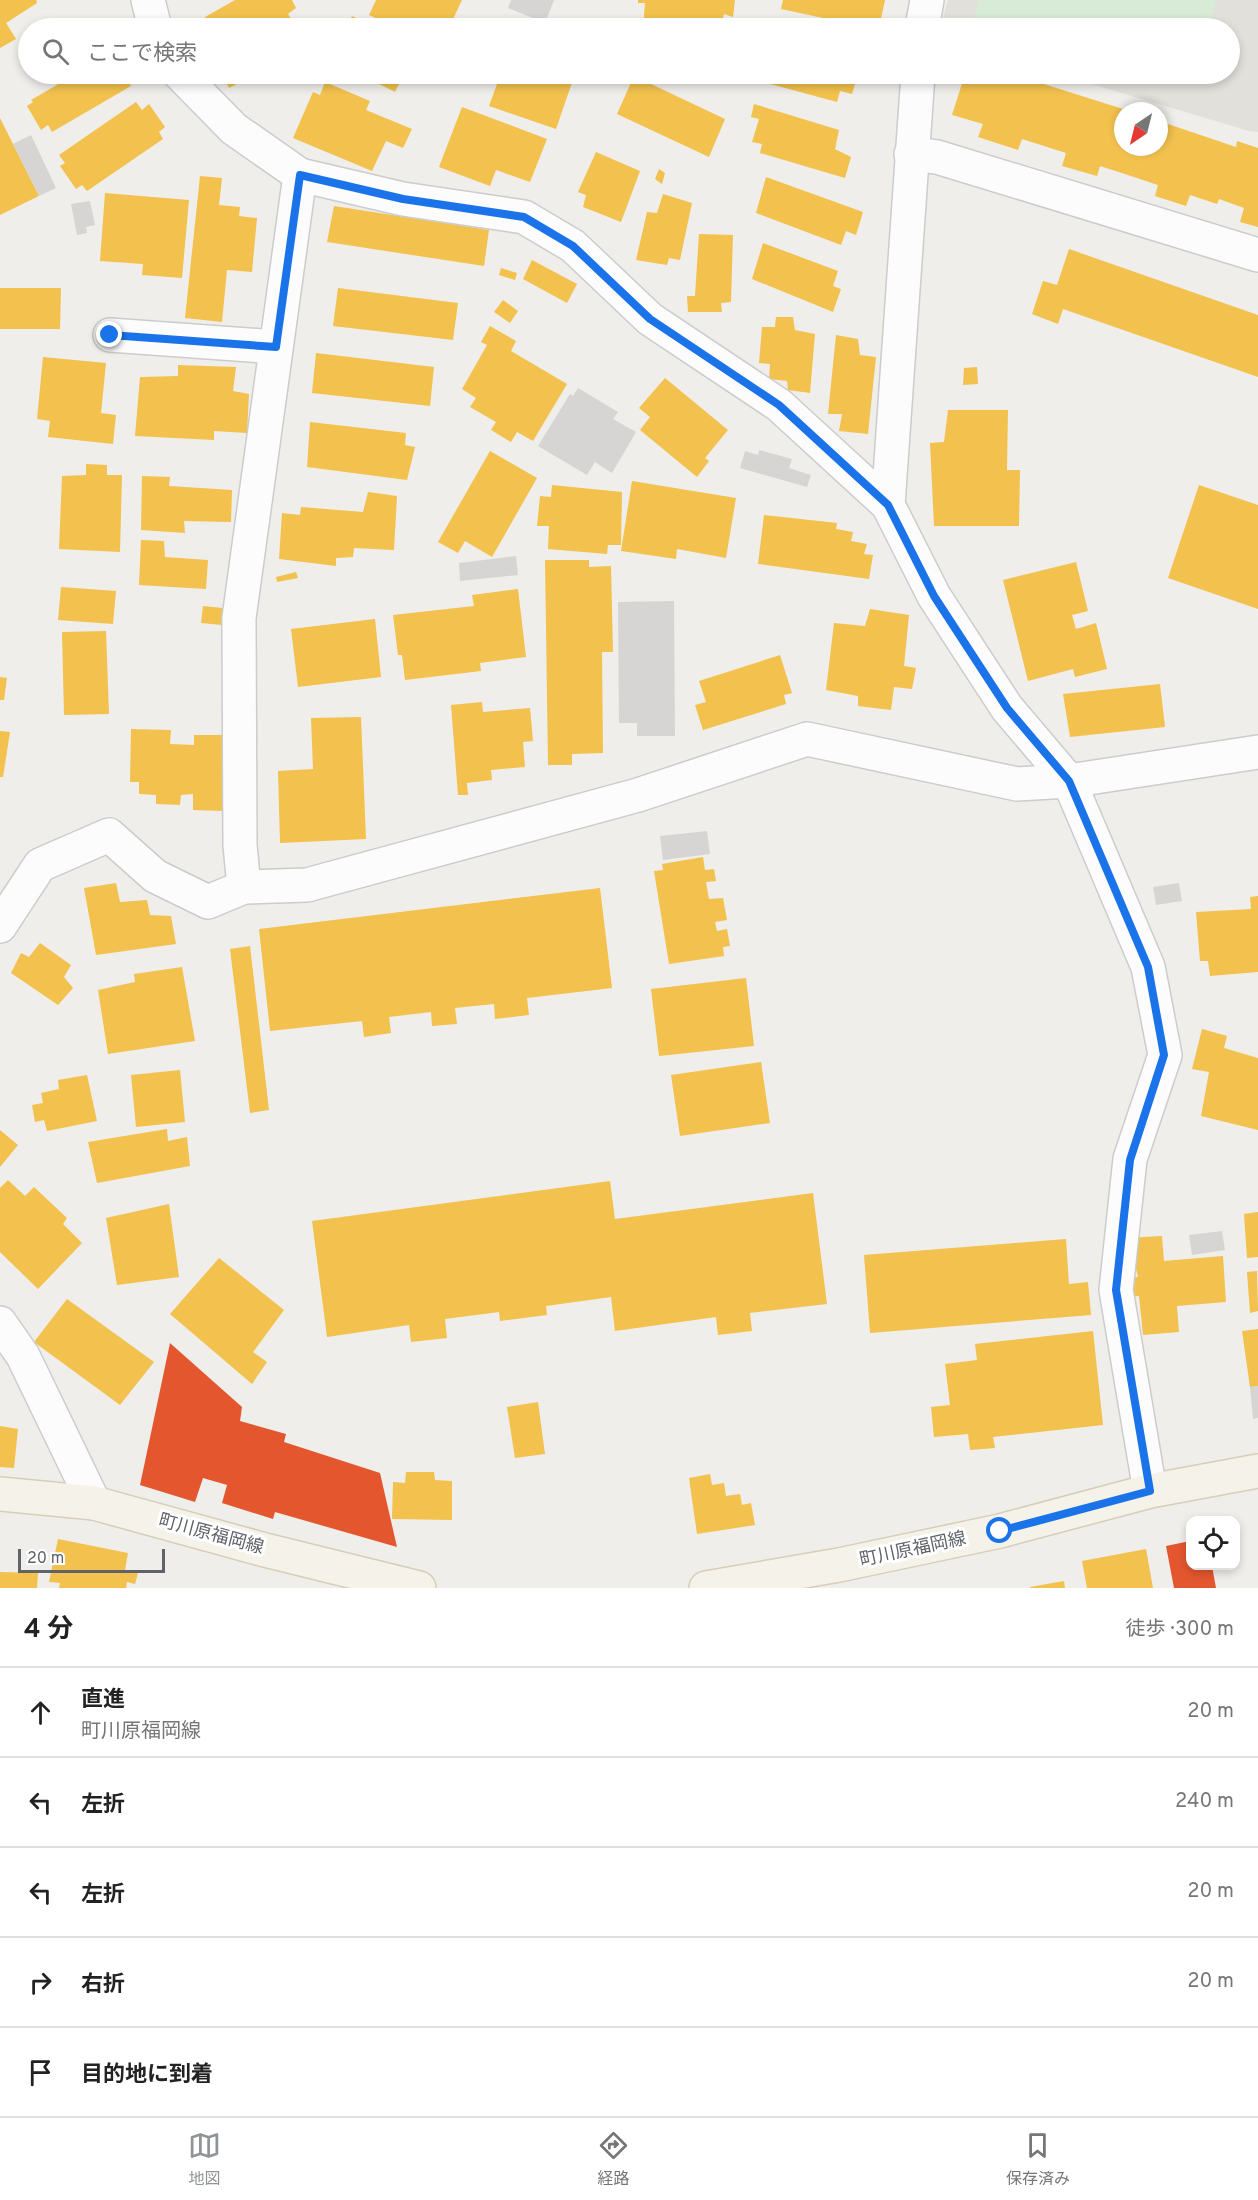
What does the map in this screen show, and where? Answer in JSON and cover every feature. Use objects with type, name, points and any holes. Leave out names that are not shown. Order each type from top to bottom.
[{"type":"main road","name":"町川原福岡線","points":[[706,1588],[839,1565],[989,1534],[1150,1491],[1258,1471]]},
{"type":"main road","name":"町川原福岡線","points":[[0,1494],[94,1503],[265,1550],[419,1588]]},
{"type":"street","points":[[148,0],[152,18]]},
{"type":"street","points":[[924,18],[927,0]]},
{"type":"street","points":[[190,84],[234,129],[300,175],[403,199],[524,217],[573,246],[650,319],[779,405],[888,505],[934,596],[1000,699],[1069,781],[1148,967],[1164,1055],[1130,1160],[1116,1290],[1150,1491]]},
{"type":"street","points":[[888,505],[917,84]]},
{"type":"street","points":[[911,154],[937,157],[1258,255]]},
{"type":"street","points":[[244,887],[240,845],[239,618],[300,175]]},
{"type":"street","points":[[110,335],[276,347]]},
{"type":"street","points":[[0,926],[40,865],[109,835],[154,876],[208,902],[244,887],[307,885],[638,795],[807,739],[1017,784],[1069,781],[1258,752]]},
{"type":"street","points":[[0,1323],[22,1356],[94,1503]]},
{"type":"shaded area","points":[[948,0],[1258,0],[1258,132],[1168,107],[1168,102],[1152,102],[1092,84],[1240,84],[1240,18],[943,18]]},
{"type":"green space","points":[[979,0],[1216,0],[1212,18],[974,18]]},
{"type":"building: 住宅","points":[[0,0],[36,0],[37,3],[6,23],[16,39],[0,48]]},
{"type":"building: 住宅","points":[[235,0],[292,0],[296,8],[288,14],[291,18],[205,17]]},
{"type":"building: 住宅","points":[[376,0],[462,0],[454,18],[376,18],[369,15]]},
{"type":"building: 住宅","points":[[638,0],[735,0],[733,17],[724,14],[723,18],[644,18],[645,3],[638,3]]},
{"type":"building: 住宅","points":[[783,0],[885,0],[881,18],[823,18],[781,9]]},
{"type":"building: 住宅","points":[[59,84],[130,84],[131,86],[52,132],[48,125],[41,130],[27,106],[33,102],[31,100]]},
{"type":"building: 住宅","points":[[324,84],[330,84],[370,101],[366,110],[412,129],[403,148],[386,141],[372,171],[293,138],[313,92],[320,95]]},
{"type":"building: 住宅","points":[[379,84],[399,84],[395,92]]},
{"type":"building: 住宅","points":[[497,84],[572,84],[556,129],[489,106]]},
{"type":"building: 住宅","points":[[630,84],[651,84],[725,119],[709,157],[617,114]]},
{"type":"building: 住宅","points":[[770,84],[855,84],[852,94],[840,91],[837,102]]},
{"type":"building: 住宅","points":[[962,84],[1044,84],[1114,106],[1114,156],[1168,156],[1168,124],[1236,147],[1237,141],[1258,148],[1258,227],[1240,222],[1244,208],[1219,199],[1217,204],[1190,195],[1186,206],[1155,196],[1158,185],[1128,175],[1100,166],[1097,176],[1062,166],[1066,153],[1022,139],[1018,150],[978,137],[983,124],[952,115]]},
{"type":"building: 住宅","points":[[136,102],[142,110],[149,104],[165,127],[159,132],[163,139],[87,191],[82,185],[76,189],[60,166],[65,163],[59,155]]},
{"type":"building: 住宅","points":[[754,104],[839,130],[835,149],[851,157],[845,178],[760,153],[762,144],[752,142],[759,119],[751,117]]},
{"type":"building: 住宅","points":[[462,107],[547,139],[530,182],[496,170],[490,186],[439,167]]},
{"type":"building: 住宅","points":[[0,118],[39,196],[0,215]]},
{"type":"building: 住宅","points":[[596,152],[640,171],[621,222],[583,207],[586,195],[578,192]]},
{"type":"building: 住宅","points":[[659,169],[665,173],[662,184],[655,179]]},
{"type":"building: 住宅","points":[[200,176],[222,178],[219,205],[240,207],[239,216],[257,218],[252,272],[227,270],[222,322],[185,318]]},
{"type":"building: 住宅","points":[[766,177],[863,212],[856,235],[846,231],[841,245],[756,213]]},
{"type":"building: 住宅","points":[[105,193],[189,200],[182,278],[142,275],[143,264],[100,261]]},
{"type":"building: 住宅","points":[[663,194],[692,203],[680,260],[669,258],[667,265],[636,260],[647,212],[657,213]]},
{"type":"building: 住宅","points":[[334,206],[489,230],[484,266],[327,242]]},
{"type":"building: 住宅","points":[[699,234],[733,235],[731,302],[721,303],[722,312],[688,312],[687,296],[695,296]]},
{"type":"building: 住宅","points":[[763,243],[838,271],[833,286],[841,289],[833,312],[752,279]]},
{"type":"building: 住宅","points":[[1069,249],[1258,315],[1258,377],[1063,309],[1058,324],[1032,314],[1043,281],[1057,285]]},
{"type":"building: 住宅","points":[[532,260],[577,284],[567,303],[523,279]]},
{"type":"building: 住宅","points":[[501,268],[517,273],[515,280],[499,275]]},
{"type":"building: 住宅","points":[[0,288],[61,288],[60,329],[0,329]]},
{"type":"building: 住宅","points":[[338,288],[458,303],[453,340],[333,326]]},
{"type":"building: 住宅","points":[[503,300],[518,311],[510,323],[494,312]]},
{"type":"building: 住宅","points":[[776,317],[793,317],[795,330],[815,334],[810,393],[788,390],[787,381],[769,379],[770,364],[759,363],[762,327],[775,327]]},
{"type":"building: 住宅","points":[[490,326],[516,341],[511,351],[567,384],[533,441],[517,432],[511,442],[491,430],[496,422],[470,407],[476,398],[462,389],[487,345],[481,342]]},
{"type":"building: 住宅","points":[[836,335],[858,339],[860,355],[876,357],[868,434],[839,431],[842,414],[828,414]]},
{"type":"building: 住宅","points":[[316,353],[434,367],[430,406],[312,393]]},
{"type":"building: 住宅","points":[[43,357],[106,363],[101,413],[116,415],[113,444],[48,437],[50,421],[37,419]]},
{"type":"building: 住宅","points":[[178,365],[236,367],[233,391],[249,394],[247,433],[214,431],[214,440],[135,436],[140,377],[178,376]]},
{"type":"building: 住宅","points":[[977,367],[978,384],[963,385],[964,368]]},
{"type":"building: 住宅","points":[[665,378],[728,430],[705,458],[709,461],[697,477],[640,430],[650,417],[639,408]]},
{"type":"building: 住宅","points":[[948,410],[1008,410],[1007,470],[1020,470],[1019,526],[934,526],[930,443],[944,442]]},
{"type":"building: 住宅","points":[[310,422],[406,433],[405,445],[415,447],[407,480],[307,467]]},
{"type":"building: 住宅","points":[[490,451],[537,478],[492,557],[465,541],[458,553],[438,542]]},
{"type":"building: 住宅","points":[[86,464],[107,465],[107,475],[122,475],[120,552],[59,549],[62,476],[86,475]]},
{"type":"building: 住宅","points":[[142,476],[170,477],[169,486],[232,490],[231,522],[184,521],[185,533],[141,530]]},
{"type":"building: 住宅","points":[[632,481],[736,498],[726,558],[677,549],[676,559],[621,551]]},
{"type":"building: 住宅","points":[[552,485],[622,492],[621,545],[608,545],[607,554],[548,549],[549,526],[537,526],[540,496],[551,497]]},
{"type":"building: 住宅","points":[[1199,485],[1258,505],[1258,609],[1168,578]]},
{"type":"building: 住宅","points":[[368,492],[397,496],[394,550],[354,548],[353,557],[336,558],[336,566],[279,559],[282,513],[300,515],[301,507],[363,512]]},
{"type":"building: 住宅","points":[[764,515],[837,523],[836,529],[853,532],[851,541],[867,544],[864,554],[873,555],[869,579],[758,564]]},
{"type":"building: 住宅","points":[[141,540],[164,541],[165,557],[208,560],[206,589],[139,585]]},
{"type":"building: 住宅","points":[[545,560],[589,560],[589,567],[611,566],[613,652],[602,652],[603,753],[572,754],[572,765],[548,765]]},
{"type":"building: 住宅","points":[[1076,562],[1088,611],[1072,615],[1076,629],[1096,623],[1107,669],[1075,677],[1073,669],[1028,681],[1003,580]]},
{"type":"building: 住宅","points":[[296,572],[298,578],[277,582],[276,577]]},
{"type":"building: 住宅","points":[[61,587],[116,591],[113,624],[58,620]]},
{"type":"building: 住宅","points":[[518,589],[526,657],[480,663],[481,671],[405,680],[402,655],[398,655],[393,615],[474,606],[472,595]]},
{"type":"building: 住宅","points":[[203,606],[223,608],[222,625],[201,623]]},
{"type":"building: 住宅","points":[[870,609],[909,615],[904,666],[916,668],[912,689],[894,687],[891,710],[858,706],[858,696],[826,690],[834,623],[865,626]]},
{"type":"building: 住宅","points":[[375,619],[381,677],[298,687],[291,629]]},
{"type":"building: 住宅","points":[[106,631],[109,714],[64,715],[62,632]]},
{"type":"building: 住宅","points":[[780,655],[792,693],[784,695],[786,704],[703,730],[695,705],[706,702],[699,681]]},
{"type":"building: 住宅","points":[[0,677],[7,678],[4,700],[0,700]]},
{"type":"building: 住宅","points":[[1160,684],[1165,727],[1070,737],[1063,694]]},
{"type":"building: 住宅","points":[[482,702],[483,712],[530,708],[533,741],[523,742],[525,767],[491,770],[492,780],[467,783],[468,795],[458,795],[451,705]]},
{"type":"building: 住宅","points":[[361,717],[366,839],[280,843],[278,771],[313,769],[311,718]]},
{"type":"building: 住宅","points":[[131,729],[171,730],[170,744],[194,745],[194,735],[225,735],[223,811],[193,810],[193,794],[181,795],[180,805],[156,804],[156,795],[139,794],[139,782],[130,782]]},
{"type":"building: 住宅","points":[[0,731],[10,732],[3,777],[0,777]]},
{"type":"building: 住宅","points":[[703,857],[705,870],[714,869],[716,881],[706,882],[709,899],[723,898],[727,920],[715,922],[717,931],[727,929],[730,946],[723,947],[724,956],[669,964],[654,871],[663,870],[662,864]]},
{"type":"building: 住宅","points":[[116,883],[120,902],[147,900],[150,915],[171,916],[176,944],[96,955],[84,888]]},
{"type":"building: 住宅","points":[[600,888],[612,988],[527,998],[529,1015],[495,1019],[494,1004],[455,1008],[457,1024],[432,1026],[431,1012],[389,1017],[391,1033],[364,1037],[362,1021],[270,1031],[259,929]]},
{"type":"building: 住宅","points":[[1258,896],[1258,972],[1210,976],[1208,961],[1200,961],[1196,912],[1251,909],[1250,897]]},
{"type":"building: 住宅","points":[[40,943],[71,965],[64,977],[73,988],[58,1005],[11,973],[21,953],[29,957]]},
{"type":"building: 住宅","points":[[250,946],[269,1110],[250,1113],[230,949]]},
{"type":"building: 住宅","points":[[182,967],[195,1041],[108,1054],[98,990],[135,982],[134,974]]},
{"type":"building: 住宅","points":[[746,978],[754,1046],[659,1056],[651,989]]},
{"type":"building: 住宅","points":[[1202,1029],[1227,1036],[1224,1048],[1258,1058],[1258,1130],[1201,1116],[1209,1072],[1192,1069]]},
{"type":"building: 住宅","points":[[761,1062],[770,1123],[680,1136],[671,1075]]},
{"type":"building: 住宅","points":[[180,1070],[185,1122],[136,1127],[131,1075]]},
{"type":"building: 住宅","points":[[87,1075],[97,1121],[47,1131],[44,1120],[35,1122],[32,1105],[43,1103],[41,1093],[59,1089],[58,1080]]},
{"type":"building: 住宅","points":[[167,1129],[168,1141],[187,1137],[190,1166],[97,1183],[88,1142]]},
{"type":"building: 住宅","points":[[0,1130],[18,1145],[0,1167]]},
{"type":"building: 住宅","points":[[8,1180],[25,1196],[34,1187],[67,1218],[63,1224],[82,1243],[38,1289],[0,1252],[0,1188]]},
{"type":"building: 住宅","points":[[610,1181],[615,1219],[813,1193],[827,1304],[750,1313],[752,1331],[718,1335],[716,1317],[615,1331],[611,1297],[546,1306],[547,1315],[500,1321],[499,1312],[445,1319],[447,1338],[411,1342],[409,1325],[327,1337],[312,1221]]},
{"type":"building: 住宅","points":[[169,1204],[179,1277],[117,1285],[106,1218]]},
{"type":"building: 住宅","points":[[1258,1212],[1258,1257],[1247,1258],[1244,1214]]},
{"type":"building: 住宅","points":[[1162,1236],[1164,1261],[1223,1256],[1226,1302],[1177,1306],[1179,1332],[1143,1335],[1139,1296],[1129,1297],[1127,1278],[1138,1277],[1136,1269],[1128,1270],[1125,1238]]},
{"type":"building: 住宅","points":[[1066,1239],[1069,1284],[1088,1282],[1091,1315],[870,1333],[864,1255]]},
{"type":"building: 住宅","points":[[219,1258],[284,1310],[253,1352],[267,1362],[252,1384],[170,1314]]},
{"type":"building: 住宅","points":[[1257,1271],[1258,1311],[1250,1313],[1247,1272]]},
{"type":"building: 住宅","points":[[67,1299],[154,1362],[120,1405],[34,1342]]},
{"type":"building: 住宅","points":[[1258,1329],[1258,1386],[1250,1387],[1242,1331]]},
{"type":"building: 住宅","points":[[1093,1331],[1103,1425],[993,1437],[995,1448],[970,1450],[968,1434],[934,1437],[931,1407],[950,1405],[945,1364],[977,1360],[975,1344]]},
{"type":"building: 住宅","points":[[538,1402],[545,1454],[515,1458],[507,1407]]},
{"type":"building: 住宅","points":[[0,1426],[18,1429],[14,1468],[0,1467]]},
{"type":"building: 住宅","points":[[406,1472],[434,1472],[435,1480],[452,1481],[452,1520],[392,1519],[393,1482],[405,1483]]},
{"type":"building: 住宅","points":[[710,1474],[712,1485],[724,1483],[726,1496],[740,1494],[742,1505],[751,1503],[755,1525],[697,1534],[689,1478]]},
{"type":"building: 住宅","points":[[58,1539],[128,1553],[125,1570],[138,1573],[135,1584],[127,1582],[126,1588],[59,1588],[60,1583],[49,1582]]},
{"type":"building: 住宅","points":[[1146,1549],[1153,1588],[1087,1588],[1082,1561]]},
{"type":"building: 住宅","points":[[0,1572],[38,1573],[37,1588],[0,1588]]},
{"type":"building: 住宅","points":[[1064,1581],[1065,1588],[1030,1587]]},
{"type":"building: 商業","points":[[170,1343],[242,1407],[240,1421],[286,1434],[284,1442],[380,1473],[397,1547],[275,1512],[273,1519],[222,1503],[227,1485],[203,1478],[195,1502],[140,1485]]},
{"type":"building: 商業","points":[[1186,1542],[1186,1570],[1213,1570],[1216,1588],[1174,1588],[1166,1546]]},
{"type":"building: その他","points":[[511,0],[554,0],[547,18],[533,18],[508,8]]},
{"type":"building: その他","points":[[31,135],[56,188],[39,196],[13,144]]},
{"type":"building: その他","points":[[90,201],[95,225],[86,227],[87,233],[77,235],[71,204]]},
{"type":"building: その他","points":[[578,388],[618,412],[613,419],[636,432],[612,473],[595,462],[587,475],[538,446],[570,394],[573,396]]},
{"type":"building: その他","points":[[759,450],[792,459],[789,468],[811,475],[807,487],[740,468],[745,451],[758,455]]},
{"type":"building: その他","points":[[516,556],[518,575],[460,581],[459,563]]},
{"type":"building: その他","points":[[674,601],[675,736],[637,736],[637,723],[619,723],[618,602]]},
{"type":"building: その他","points":[[707,831],[710,854],[663,860],[660,836]]},
{"type":"building: その他","points":[[1179,883],[1182,901],[1156,905],[1153,887]]},
{"type":"building: その他","points":[[1222,1231],[1225,1250],[1192,1255],[1189,1235]]},
{"type":"building: その他","points":[[1258,1386],[1258,1418],[1253,1419],[1250,1387]]},
{"type":"route","points":[[110,335],[276,347],[300,175],[403,199],[524,217],[573,246],[650,319],[779,405],[888,505],[934,596],[1007,708],[1069,781],[1148,967],[1164,1055],[1130,1160],[1116,1290],[1150,1491],[1000,1531]]}]
